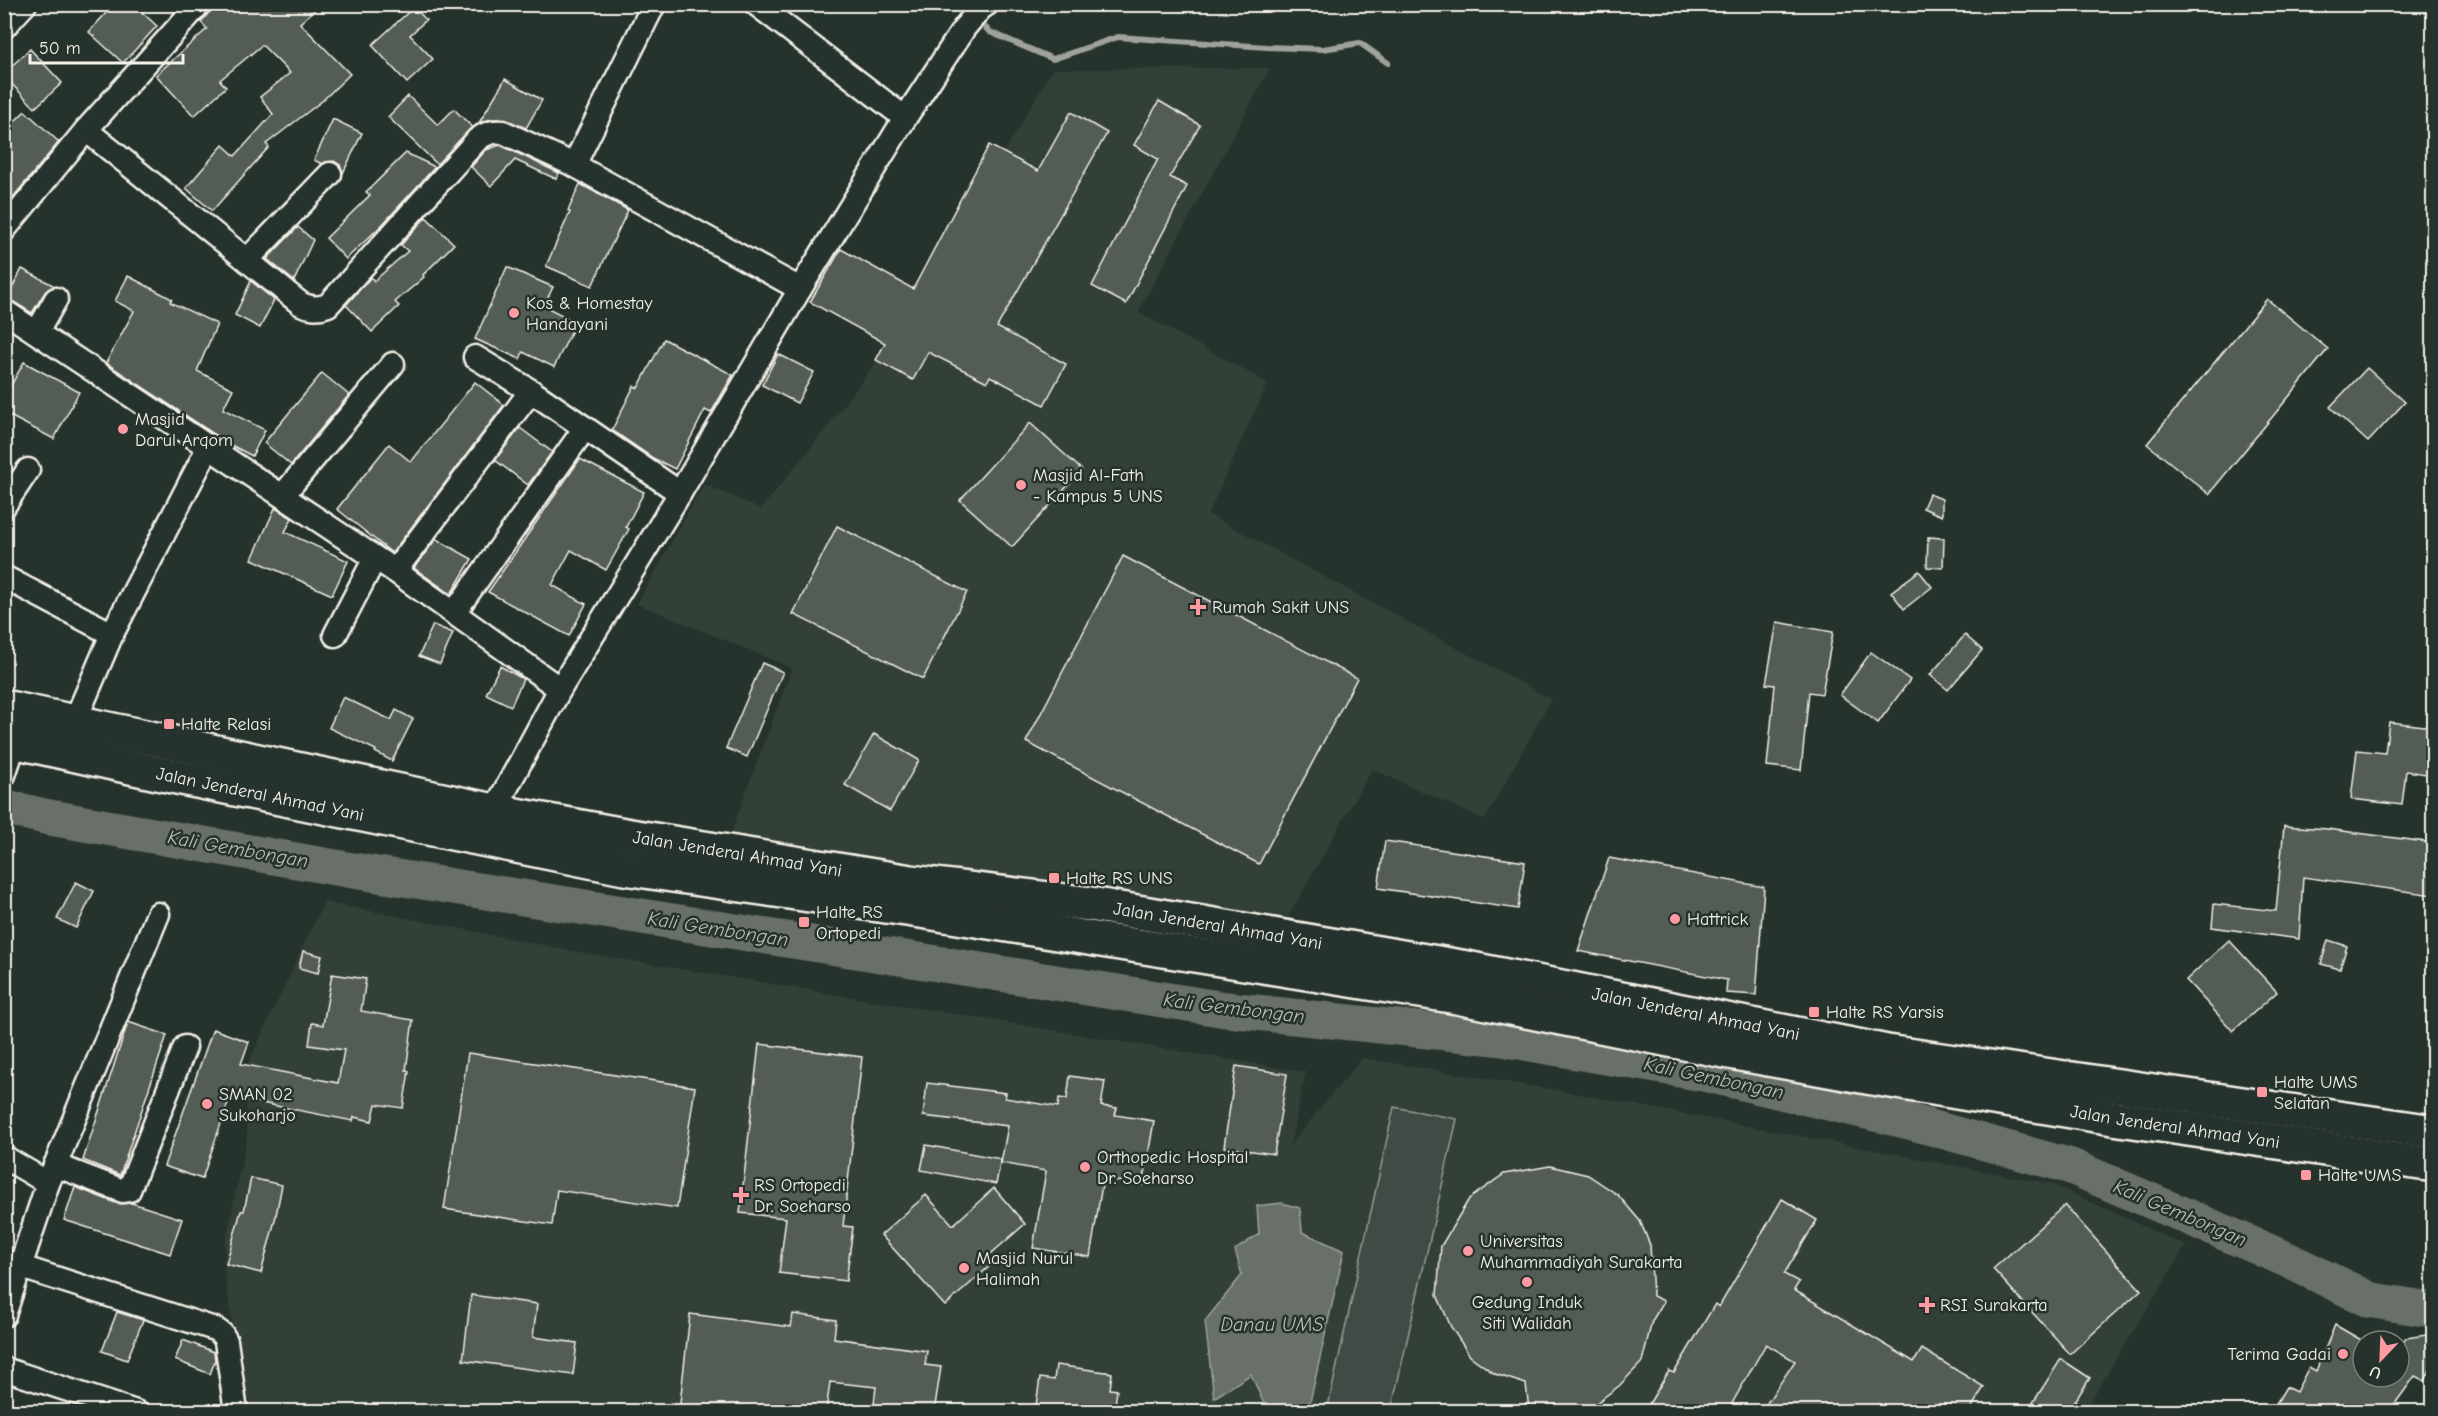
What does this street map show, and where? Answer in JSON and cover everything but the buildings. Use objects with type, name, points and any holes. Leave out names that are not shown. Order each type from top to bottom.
[{"type":"highway","name":"Jalan Jenderal Ahmad Yani","points":[[12,725],[74,722],[489,826],[624,868],[1087,937],[1457,997],[1876,1079],[2113,1118],[2433,1164]]},
{"type":"highway","name":"Jalan Jenderal Ahmad Yani","points":[[12,725],[62,753],[286,798],[489,826],[630,836],[912,882],[1090,904],[1461,967],[1887,1052],[2433,1132]]},
{"type":"highway","points":[[1087,937],[1090,904]]},
{"type":"street","points":[[4,27],[25,4]]},
{"type":"street","points":[[4,230],[86,130],[200,4]]},
{"type":"street","points":[[574,165],[654,4]]},
{"type":"street","points":[[758,5],[905,118]]},
{"type":"street","points":[[489,826],[560,689],[680,493],[800,289],[905,118],[965,27],[984,6]]},
{"type":"street","points":[[86,130],[301,304],[320,308],[328,305],[485,133],[503,132],[574,165],[800,289]]},
{"type":"street","points":[[247,260],[330,174]]},
{"type":"street","points":[[37,332],[56,299]]},
{"type":"street","points":[[4,311],[395,571],[560,689]]},
{"type":"street","points":[[475,357],[531,391],[680,493]]},
{"type":"street","points":[[283,495],[393,364]]},
{"type":"street","points":[[395,571],[531,391]]},
{"type":"street","points":[[454,613],[585,428]]},
{"type":"street","points":[[62,753],[112,634],[208,448]]},
{"type":"street","points":[[4,506],[28,470]]},
{"type":"street","points":[[335,635],[375,558]]},
{"type":"street","points":[[4,577],[112,634]]},
{"type":"street","points":[[4,776],[12,725]]},
{"type":"street","points":[[4,1316],[51,1174],[158,914]]},
{"type":"street","points":[[4,1157],[51,1174],[123,1191],[129,1190],[184,1047]]},
{"type":"street","points":[[21,1268],[216,1329],[226,1341],[236,1412]]},
{"type":"street","points":[[4,1369],[136,1412]]},
{"type":"shaded area","points":[[1270,68],[1138,312],[1268,383],[1208,514],[1551,699],[1485,820],[1372,769],[1288,917],[726,846],[792,668],[637,604],[704,484],[761,509],[822,434],[893,340],[1053,69]]},
{"type":"shaded area","name":"RS Ortopedi Dr. Soeharso","points":[[324,902],[584,953],[1306,1072],[1290,1145],[1362,1058],[1579,1094],[2052,1184],[2186,1246],[2084,1411],[246,1411],[224,1270],[225,1245],[247,1137],[246,1068]]},
{"type":"shaded area","points":[[1394,1107],[1457,1119],[1391,1411],[1327,1411]]},
{"type":"water","name":"Danau UMS","points":[[1282,1203],[1300,1208],[1302,1232],[1344,1251],[1308,1411],[1267,1411],[1251,1374],[1214,1398],[1205,1321],[1242,1275],[1235,1250],[1259,1234],[1257,1206]]},
{"type":"waterway","points":[[961,4],[970,13]]},
{"type":"waterway","points":[[977,20],[990,32],[1053,59],[1118,37],[1323,49],[1360,43],[1388,63]]},
{"type":"waterway","name":"Kali Gembongan","points":[[4,807],[47,817],[350,870],[1222,1009],[1499,1038],[1706,1074],[1907,1121],[2070,1166],[2288,1260],[2370,1300],[2434,1310]]},
{"type":"place","name":"Kos & Homestay Handayani","points":[[514,313]]},
{"type":"place","name":"Masjid Darul Arqom","points":[[123,429]]},
{"type":"place","name":"Masjid Al-Fath - Kampus 5 UNS","points":[[1021,485]]},
{"type":"place","name":"Rumah Sakit UNS","points":[[1198,607]]},
{"type":"place","name":"Halte Relasi","points":[[169,724]]},
{"type":"place","name":"Halte RS UNS","points":[[1054,878]]},
{"type":"place","name":"Hattrick","points":[[1675,919]]},
{"type":"place","name":"Halte RS Ortopedi","points":[[804,922]]},
{"type":"place","name":"Halte RS Yarsis","points":[[1814,1012]]},
{"type":"place","name":"Halte UMS Selatan","points":[[2262,1092]]},
{"type":"place","name":"SMAN 02 Sukoharjo","points":[[207,1104]]},
{"type":"place","name":"Orthopedic Hospital Dr. Soeharso","points":[[1085,1167]]},
{"type":"place","name":"Halte UMS","points":[[2306,1175]]},
{"type":"place","name":"RS Ortopedi Dr. Soeharso","points":[[741,1195]]},
{"type":"place","name":"Universitas Muhammadiyah Surakarta","points":[[1468,1251]]},
{"type":"place","name":"Masjid Nurul Halimah","points":[[964,1268]]},
{"type":"place","name":"Gedung Induk Siti Walidah","points":[[1527,1282]]},
{"type":"place","name":"RSI Surakarta","points":[[1927,1305]]},
{"type":"place","name":"Terima Gadai","points":[[2343,1354]]}]
